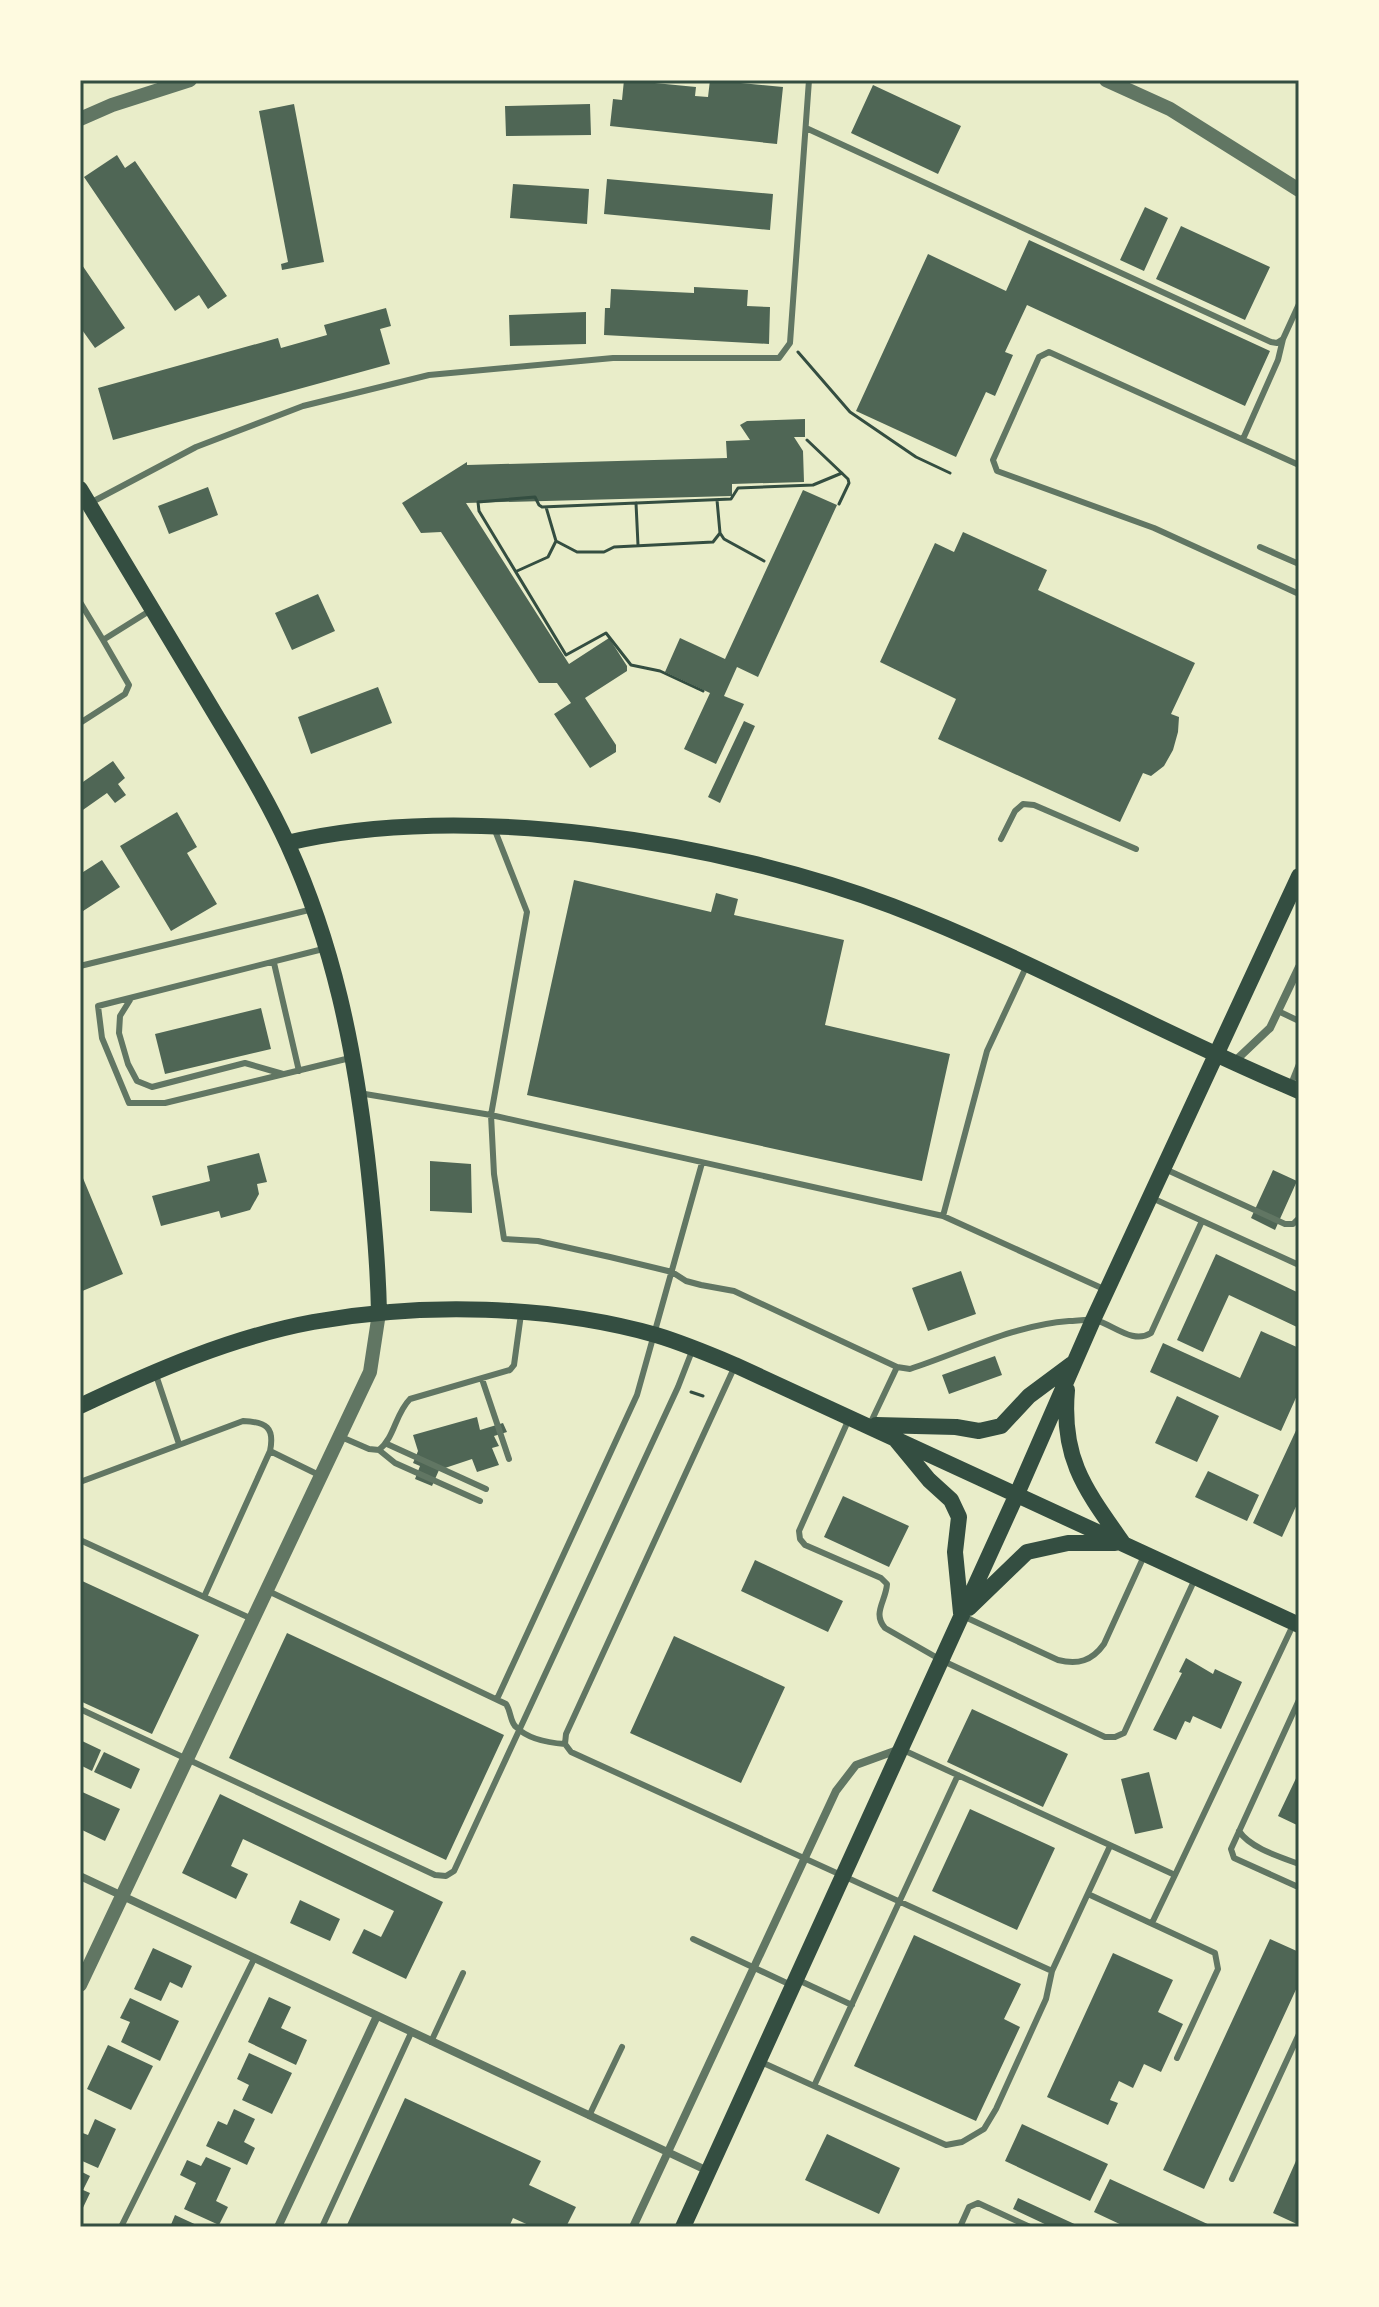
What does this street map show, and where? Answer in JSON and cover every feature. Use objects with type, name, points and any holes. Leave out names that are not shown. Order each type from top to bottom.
[{"type":"main road","points":[[84,496],[250,773],[287,843],[313,909],[339,986],[359,1093],[378,1272],[379,1313]]},
{"type":"main road","points":[[287,843],[321,835],[375,830],[434,826],[494,828],[561,832],[639,842],[773,869],[894,907],[1294,1089]]},
{"type":"main road","points":[[683,2227],[1017,1494],[1093,1320],[1299,876]]},
{"type":"main road","points":[[80,1406],[154,1371],[231,1344],[311,1323],[379,1313],[480,1311],[573,1318],[655,1335],[693,1347],[870,1425],[1297,1624]]},
{"type":"main road","points":[[870,1425],[956,1427],[979,1431],[1001,1426],[1029,1396],[1071,1369]]},
{"type":"main road","points":[[1071,1369],[1065,1415],[1070,1455],[1087,1491],[1124,1544]]},
{"type":"main road","points":[[893,1436],[929,1480],[951,1500],[959,1517],[955,1552],[961,1615]]},
{"type":"main road","points":[[961,1615],[1027,1552],[1068,1543],[1124,1544]]},
{"type":"street","points":[[80,119],[112,105],[190,80]]},
{"type":"street","points":[[1106,80],[1170,109],[1299,190]]},
{"type":"street","points":[[1234,1062],[1270,1028],[1299,967]]},
{"type":"street","points":[[80,1985],[370,1372],[379,1313]]},
{"type":"street","points":[[633,2227],[836,1791],[856,1765],[901,1749]]},
{"type":"street","points":[[80,1876],[709,2172]]},
{"type":"street","points":[[278,2227],[377,2016]]},
{"type":"lane","points":[[84,496],[196,447],[303,406],[429,375],[613,358],[779,358],[790,343],[809,80]]},
{"type":"lane","points":[[806,128],[1271,342],[1277,343],[1283,339]]},
{"type":"lane","points":[[1243,439],[1299,304]]},
{"type":"lane","points":[[1299,465],[1049,352],[1039,357],[993,460],[997,471],[1154,528],[1299,594]]},
{"type":"lane","points":[[1260,547],[1299,564]]},
{"type":"lane","points":[[80,602],[129,685],[125,694],[80,723]]},
{"type":"lane","points":[[103,640],[152,610]]},
{"type":"lane","points":[[1001,839],[1015,811],[1023,804],[1034,805],[1136,849]]},
{"type":"lane","points":[[494,828],[527,912],[491,1115],[494,1174],[504,1239],[538,1241],[672,1272],[686,1281],[734,1291],[897,1367],[910,1369],[1021,1329],[1048,1323],[1093,1320],[1135,1337],[1144,1337],[1151,1333],[1202,1221]]},
{"type":"lane","points":[[80,966],[313,909]]},
{"type":"lane","points":[[327,948],[98,1006],[102,1038],[129,1103],[165,1103],[353,1057]]},
{"type":"lane","points":[[274,963],[299,1071]]},
{"type":"lane","points":[[943,1216],[987,1051],[1027,965]]},
{"type":"lane","points":[[130,1000],[120,1016],[119,1033],[128,1064],[137,1081],[152,1087],[245,1063],[284,1074]]},
{"type":"lane","points":[[1278,1011],[1299,1021]]},
{"type":"lane","points":[[1294,1089],[1299,1064]]},
{"type":"lane","points":[[359,1093],[491,1115],[943,1216],[1107,1291]]},
{"type":"lane","points":[[497,1699],[637,1395],[702,1163]]},
{"type":"lane","points":[[1165,1169],[1285,1224],[1293,1224],[1299,1218]]},
{"type":"lane","points":[[1152,1198],[1299,1265]]},
{"type":"lane","points":[[379,1450],[387,1444],[402,1407],[410,1399],[510,1370],[514,1365],[521,1314]]},
{"type":"lane","points":[[80,1709],[435,1875],[446,1876],[454,1871],[520,1730],[678,1387],[693,1347]]},
{"type":"lane","points":[[735,1365],[566,1734],[565,1744],[571,1752],[1052,1971]]},
{"type":"lane","points":[[870,1425],[897,1367]]},
{"type":"lane","points":[[154,1371],[179,1444]]},
{"type":"lane","points":[[482,1379],[509,1459]]},
{"type":"lane","points":[[850,1416],[799,1531],[800,1539],[805,1545],[881,1578],[887,1584],[879,1612],[879,1621],[885,1628],[941,1660],[1105,1737],[1124,1733],[1196,1577]]},
{"type":"lane","points":[[80,1482],[243,1421],[258,1421],[268,1427],[273,1439],[270,1451],[204,1597]]},
{"type":"lane","points":[[339,1436],[379,1450],[395,1463],[480,1501]]},
{"type":"lane","points":[[387,1444],[486,1489]]},
{"type":"lane","points":[[270,1451],[321,1476]]},
{"type":"lane","points":[[80,1540],[252,1619]]},
{"type":"lane","points":[[961,1615],[1058,1660],[1071,1663],[1085,1661],[1097,1654],[1104,1644],[1145,1554]]},
{"type":"lane","points":[[266,1590],[497,1699],[506,1704],[513,1723],[520,1730],[547,1742],[565,1744]]},
{"type":"lane","points":[[1152,1923],[1297,1624]]},
{"type":"lane","points":[[1298,1705],[1231,1849],[1234,1858],[1299,1885]]},
{"type":"lane","points":[[901,1749],[1175,1875]]},
{"type":"lane","points":[[814,2086],[958,1775]]},
{"type":"lane","points":[[1239,1831],[1254,1844],[1299,1864]]},
{"type":"lane","points":[[759,2061],[946,2145],[962,2142],[984,2129],[1046,1999],[1052,1971],[1110,1846]]},
{"type":"lane","points":[[1088,1894],[1215,1953],[1218,1969],[1177,2058]]},
{"type":"lane","points":[[693,1939],[753,1967],[852,2005]]},
{"type":"lane","points":[[121,2227],[254,1959]]},
{"type":"lane","points":[[431,2042],[463,1973]]},
{"type":"lane","points":[[322,2227],[411,2033]]},
{"type":"lane","points":[[1232,2179],[1299,2034]]},
{"type":"lane","points":[[589,2116],[622,2047]]},
{"type":"lane","points":[[960,2227],[969,2207],[978,2203],[1030,2227]]},
{"type":"path","points":[[790,343],[850,412],[916,457],[950,473]]},
{"type":"path","points":[[807,440],[849,483],[839,504]]},
{"type":"path","points":[[703,691],[660,671],[631,665],[606,633],[566,655],[479,511],[478,502],[535,497],[539,505],[545,506],[731,499],[738,488],[813,485],[842,473]]},
{"type":"path","points":[[717,500],[720,533],[729,543],[764,561]]},
{"type":"path","points":[[636,503],[638,545]]},
{"type":"path","points":[[515,571],[548,557],[556,541],[545,506]]},
{"type":"path","points":[[556,541],[577,552],[604,552],[614,547],[713,542],[720,533]]},
{"type":"building","points":[[624,80],[696,87],[695,96],[708,97],[710,80],[783,87],[777,144],[610,126],[613,99],[622,100]]},
{"type":"building","points":[[873,85],[961,126],[938,174],[851,133]]},
{"type":"building","points":[[294,104],[324,262],[282,270],[281,264],[288,262],[259,111]]},
{"type":"building","points":[[590,104],[591,135],[506,136],[505,106]]},
{"type":"building","points":[[117,155],[125,168],[135,161],[227,296],[208,309],[199,295],[175,311],[84,177]]},
{"type":"building","points":[[607,179],[773,194],[770,230],[604,214]]},
{"type":"building","points":[[513,184],[589,189],[587,224],[510,218]]},
{"type":"building","points":[[1145,207],[1168,218],[1144,271],[1120,260]]},
{"type":"building","points":[[1181,226],[1270,267],[1245,320],[1156,279]]},
{"type":"building","points":[[1029,240],[1270,351],[1245,406],[1027,305],[1005,352],[1013,355],[995,396],[986,392],[956,457],[856,411],[928,254],[1006,291]]},
{"type":"building","points":[[80,262],[125,328],[95,348],[80,327]]},
{"type":"building","points":[[694,287],[748,290],[747,306],[770,307],[769,344],[604,335],[605,308],[610,308],[611,289],[694,293]]},
{"type":"building","points":[[386,308],[391,326],[380,329],[390,364],[113,440],[98,388],[278,338],[281,348],[327,335],[324,325]]},
{"type":"building","points":[[586,312],[586,344],[510,346],[509,315]]},
{"type":"building","points":[[805,419],[805,437],[794,437],[803,451],[804,482],[732,484],[732,496],[466,503],[569,664],[609,638],[627,666],[627,671],[585,698],[616,745],[616,752],[590,768],[554,714],[571,703],[557,683],[539,683],[441,532],[421,533],[402,503],[467,462],[467,465],[727,458],[726,441],[750,440],[740,425],[747,421]]},
{"type":"building","points":[[208,487],[218,515],[169,534],[158,506]]},
{"type":"building","points":[[803,490],[837,505],[758,677],[737,667],[724,696],[744,704],[716,764],[684,749],[710,693],[665,672],[680,638],[725,659]]},
{"type":"building","points":[[963,532],[1047,570],[1038,590],[1195,663],[1171,714],[1179,717],[1173,750],[1164,766],[1151,776],[1143,773],[1120,822],[938,739],[956,699],[880,662],[935,543],[954,552]]},
{"type":"building","points":[[318,594],[335,631],[292,650],[275,613]]},
{"type":"building","points":[[378,687],[392,723],[311,754],[298,717]]},
{"type":"building","points":[[744,721],[755,726],[720,803],[708,797]]},
{"type":"building","points":[[113,761],[125,778],[118,784],[126,795],[115,803],[107,793],[80,812],[80,784]]},
{"type":"building","points":[[177,812],[197,847],[187,853],[217,904],[171,931],[120,846]]},
{"type":"building","points":[[102,860],[120,887],[80,913],[80,874]]},
{"type":"building","points":[[574,880],[711,912],[716,893],[738,899],[734,915],[844,940],[825,1025],[950,1054],[922,1181],[527,1095]]},
{"type":"building","points":[[261,1008],[271,1049],[165,1074],[155,1034]]},
{"type":"building","points":[[259,1153],[267,1182],[257,1184],[259,1194],[250,1210],[221,1218],[219,1211],[161,1226],[152,1196],[210,1181],[207,1166]]},
{"type":"building","points":[[430,1161],[471,1164],[472,1213],[430,1211]]},
{"type":"building","points":[[1273,1170],[1297,1181],[1275,1230],[1251,1218]]},
{"type":"building","points":[[80,1171],[123,1274],[80,1292]]},
{"type":"building","points":[[1216,1254],[1299,1293],[1299,1328],[1229,1295],[1203,1352],[1177,1340]]},
{"type":"building","points":[[961,1271],[976,1314],[928,1331],[912,1288]]},
{"type":"building","points":[[1261,1331],[1299,1348],[1299,1391],[1281,1431],[1150,1372],[1163,1343],[1240,1378]]},
{"type":"building","points":[[995,1356],[1002,1375],[949,1394],[942,1375]]},
{"type":"building","points":[[1177,1396],[1219,1416],[1197,1462],[1155,1443]]},
{"type":"building","points":[[477,1417],[480,1430],[503,1423],[507,1432],[494,1436],[499,1446],[492,1448],[499,1465],[477,1472],[472,1459],[439,1470],[432,1486],[415,1479],[420,1466],[413,1463],[418,1451],[413,1435]]},
{"type":"building","points":[[1299,1424],[1299,1500],[1282,1537],[1253,1523]]},
{"type":"building","points":[[1208,1471],[1259,1495],[1247,1521],[1195,1497]]},
{"type":"building","points":[[843,1496],[909,1526],[889,1567],[824,1537]]},
{"type":"building","points":[[755,1560],[843,1601],[828,1632],[741,1591]]},
{"type":"building","points":[[80,1580],[199,1635],[152,1734],[80,1701]]},
{"type":"building","points":[[287,1633],[504,1735],[446,1860],[229,1758]]},
{"type":"building","points":[[674,1636],[785,1687],[741,1783],[630,1733]]},
{"type":"building","points":[[1186,1658],[1213,1674],[1215,1669],[1242,1682],[1221,1729],[1193,1716],[1190,1723],[1185,1721],[1176,1740],[1153,1730],[1182,1673],[1179,1672]]},
{"type":"building","points":[[972,1709],[1068,1754],[1043,1807],[947,1762]]},
{"type":"building","points":[[80,1740],[101,1750],[92,1771],[80,1765]]},
{"type":"building","points":[[104,1752],[140,1769],[131,1789],[94,1772]]},
{"type":"building","points":[[1149,1772],[1163,1828],[1135,1834],[1121,1779]]},
{"type":"building","points":[[1299,1772],[1299,1826],[1278,1816]]},
{"type":"building","points":[[80,1791],[120,1809],[105,1841],[80,1829]]},
{"type":"building","points":[[220,1794],[443,1902],[406,1979],[352,1953],[364,1929],[381,1937],[394,1911],[243,1839],[231,1866],[248,1874],[236,1899],[182,1873]]},
{"type":"building","points":[[970,1809],[1055,1848],[1017,1930],[932,1891]]},
{"type":"building","points":[[300,1900],[340,1919],[330,1941],[290,1923]]},
{"type":"building","points":[[914,1935],[1021,1984],[1004,2019],[1020,2027],[976,2121],[854,2066]]},
{"type":"building","points":[[1270,1939],[1299,1952],[1299,1983],[1204,2189],[1163,2170]]},
{"type":"building","points":[[153,1948],[192,1966],[182,1988],[170,1982],[161,2001],[134,1989]]},
{"type":"building","points":[[1113,1953],[1173,1980],[1158,2012],[1183,2024],[1161,2072],[1144,2064],[1133,2088],[1119,2081],[1110,2100],[1118,2103],[1108,2125],[1047,2097]]},
{"type":"building","points":[[269,1997],[291,2007],[281,2028],[307,2040],[296,2065],[248,2042]]},
{"type":"building","points":[[130,1998],[179,2021],[160,2061],[121,2042],[130,2022],[120,2018]]},
{"type":"building","points":[[108,2045],[153,2066],[131,2110],[87,2089]]},
{"type":"building","points":[[249,2053],[292,2073],[272,2114],[242,2100],[249,2085],[237,2079]]},
{"type":"building","points":[[405,2098],[541,2161],[529,2185],[576,2207],[566,2227],[533,2227],[513,2218],[509,2227],[346,2227]]},
{"type":"building","points":[[234,2109],[255,2119],[244,2142],[255,2148],[247,2165],[206,2146],[218,2121],[227,2125]]},
{"type":"building","points":[[95,2119],[116,2129],[98,2168],[80,2160],[80,2132],[88,2135]]},
{"type":"building","points":[[1022,2124],[1108,2164],[1090,2201],[1005,2161]]},
{"type":"building","points":[[827,2134],[900,2168],[879,2214],[805,2180]]},
{"type":"building","points":[[1299,2154],[1299,2225],[1273,2213]]},
{"type":"building","points":[[206,2157],[231,2168],[216,2201],[228,2207],[219,2225],[184,2209],[196,2183],[180,2175],[187,2160],[201,2166]]},
{"type":"building","points":[[80,2171],[90,2176],[83,2190],[90,2193],[80,2214]]},
{"type":"building","points":[[1110,2179],[1214,2227],[1126,2227],[1094,2212]]},
{"type":"building","points":[[1018,2198],[1081,2227],[1051,2227],[1013,2209]]},
{"type":"building","points":[[175,2215],[201,2227],[170,2227]]}]
